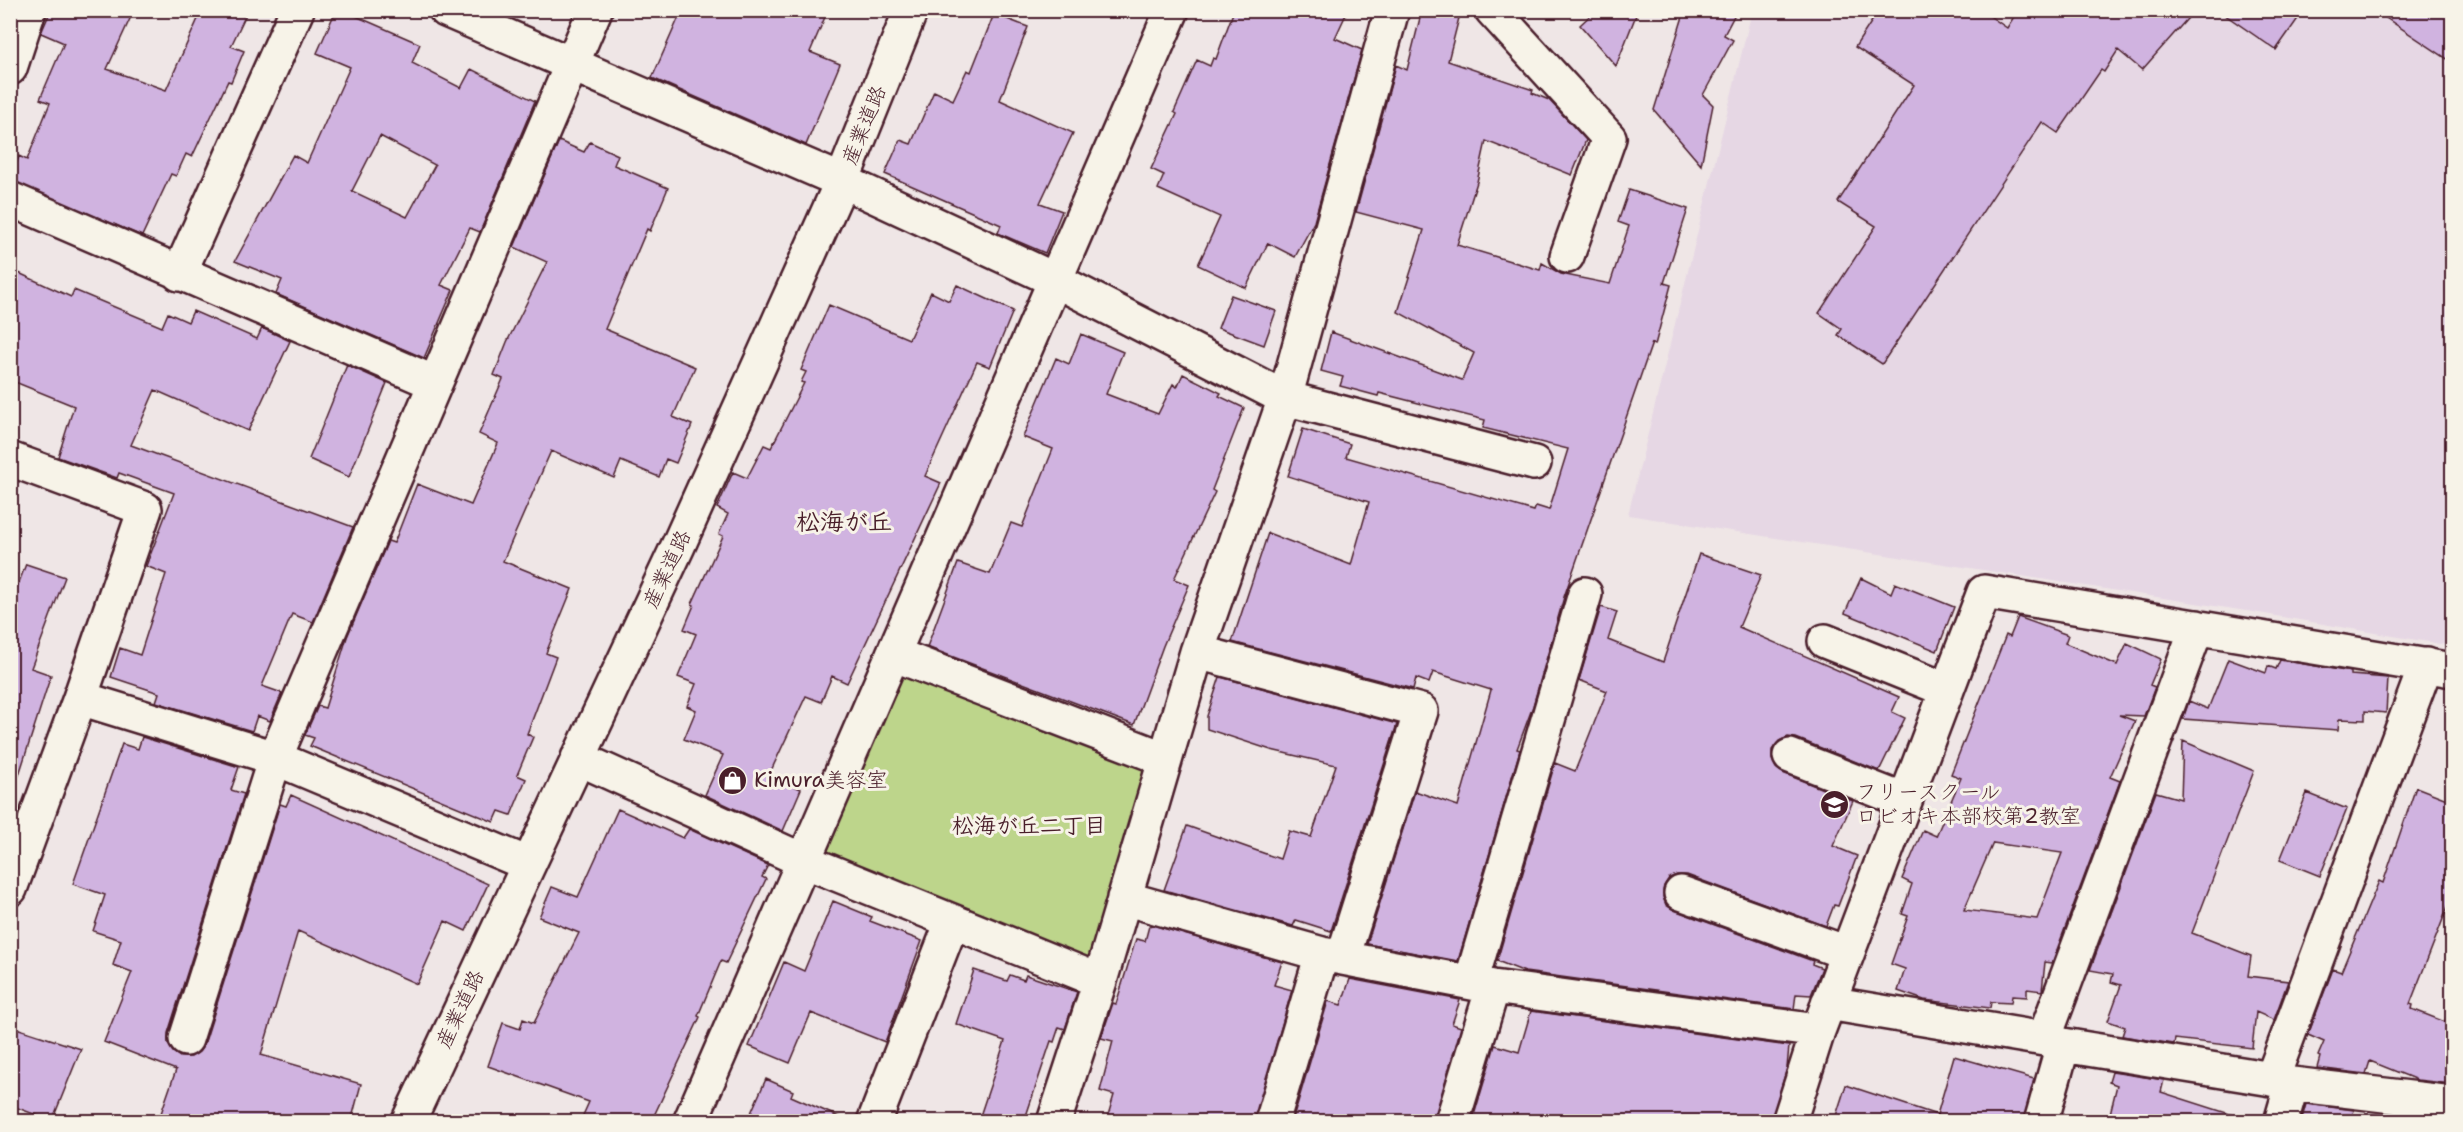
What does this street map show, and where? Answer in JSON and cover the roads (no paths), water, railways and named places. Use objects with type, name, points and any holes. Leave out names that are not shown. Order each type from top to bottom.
[{"type":"street","points":[[10,68],[29,10]]},
{"type":"street","points":[[179,274],[297,10]]},
{"type":"street","points":[[446,10],[842,181],[1053,279],[1285,398],[1534,463]]},
{"type":"street","points":[[186,1039],[275,758],[595,10]]},
{"type":"street","name":"産業道路","points":[[408,1122],[678,546],[842,181],[911,10]]},
{"type":"street","points":[[690,1122],[1053,279],[1172,10]]},
{"type":"street","points":[[1054,1122],[1100,981],[1197,652],[1285,398],[1392,10]]},
{"type":"street","points":[[1492,10],[1609,138],[1568,256]]},
{"type":"street","points":[[10,199],[435,383]]},
{"type":"street","points":[[10,459],[145,509],[80,698],[10,889]]},
{"type":"street","points":[[1789,1122],[1823,1017],[1984,592],[2440,667],[2282,1082],[2281,1122]]},
{"type":"street","points":[[1452,1122],[1482,985],[1585,594]]},
{"type":"street","points":[[2041,1122],[2054,1042],[2197,627]]},
{"type":"street","points":[[1825,641],[1947,690]]},
{"type":"street","points":[[1197,652],[1420,711],[1272,1122]]},
{"type":"street","points":[[893,654],[1165,759]]},
{"type":"street","points":[[80,698],[275,758],[528,864]]},
{"type":"street","points":[[1790,756],[1905,801]]},
{"type":"street","points":[[578,758],[804,861],[1100,981]]},
{"type":"street","points":[[1681,893],[1847,953]]},
{"type":"street","points":[[1124,898],[1332,955],[1482,985],[1823,1017],[2054,1042],[2282,1082],[2452,1103]]},
{"type":"street","points":[[874,1122],[952,922]]},
{"type":"place","name":"Kimura美容室","points":[[733,780]]},
{"type":"place","name":"フリースクール ロビオキ本部校第2教室","points":[[1835,804]]},
{"type":"district","name":"松海が丘","points":[[844,522]]},
{"type":"district","name":"松海が丘二丁目","points":[[1029,825]]}]
